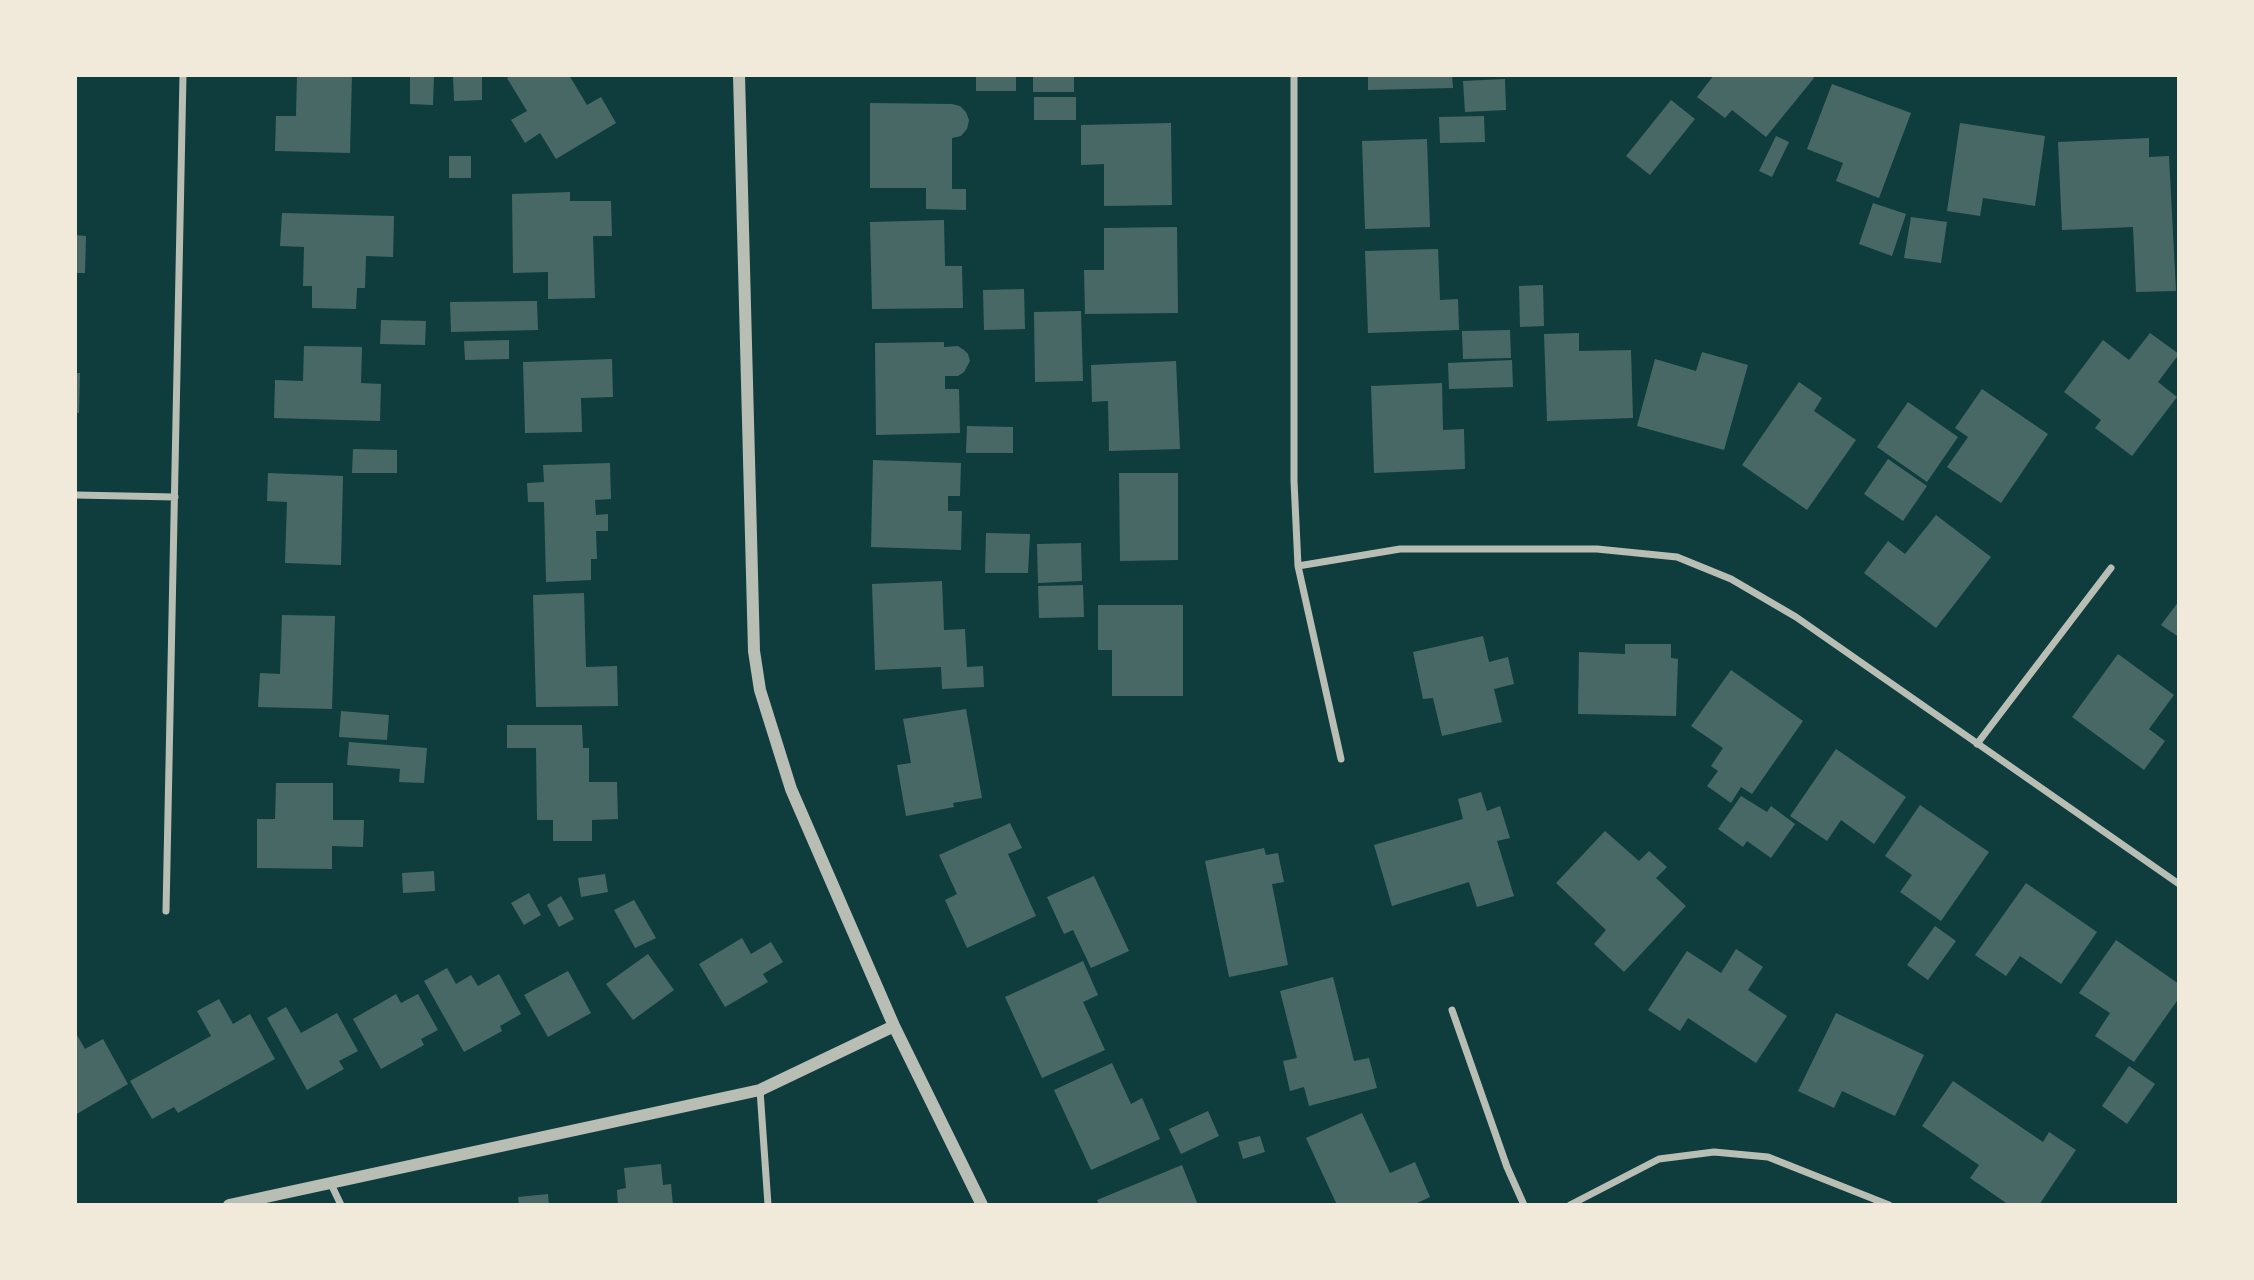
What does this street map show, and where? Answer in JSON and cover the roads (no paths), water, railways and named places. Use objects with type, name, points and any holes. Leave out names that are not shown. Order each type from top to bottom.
[{"type":"street","points":[[166,911],[183,75]]},
{"type":"street","points":[[739,75],[754,650],[760,690],[791,789],[894,1026],[982,1205]]},
{"type":"street","points":[[1294,75],[1294,481],[1298,566],[1340,759]]},
{"type":"street","points":[[75,495],[176,497]]},
{"type":"street","points":[[1298,566],[1400,549],[1598,549],[1677,556],[1731,579],[1796,617],[2179,884]]},
{"type":"street","points":[[1977,744],[2111,568]]},
{"type":"street","points":[[1452,1010],[1507,1167],[1524,1205]]},
{"type":"street","points":[[229,1205],[760,1090],[894,1026]]},
{"type":"street","points":[[760,1090],[768,1205]]},
{"type":"street","points":[[1570,1205],[1659,1158],[1714,1152],[1768,1157],[1889,1205]]},
{"type":"street","points":[[331,1184],[341,1205]]}]
